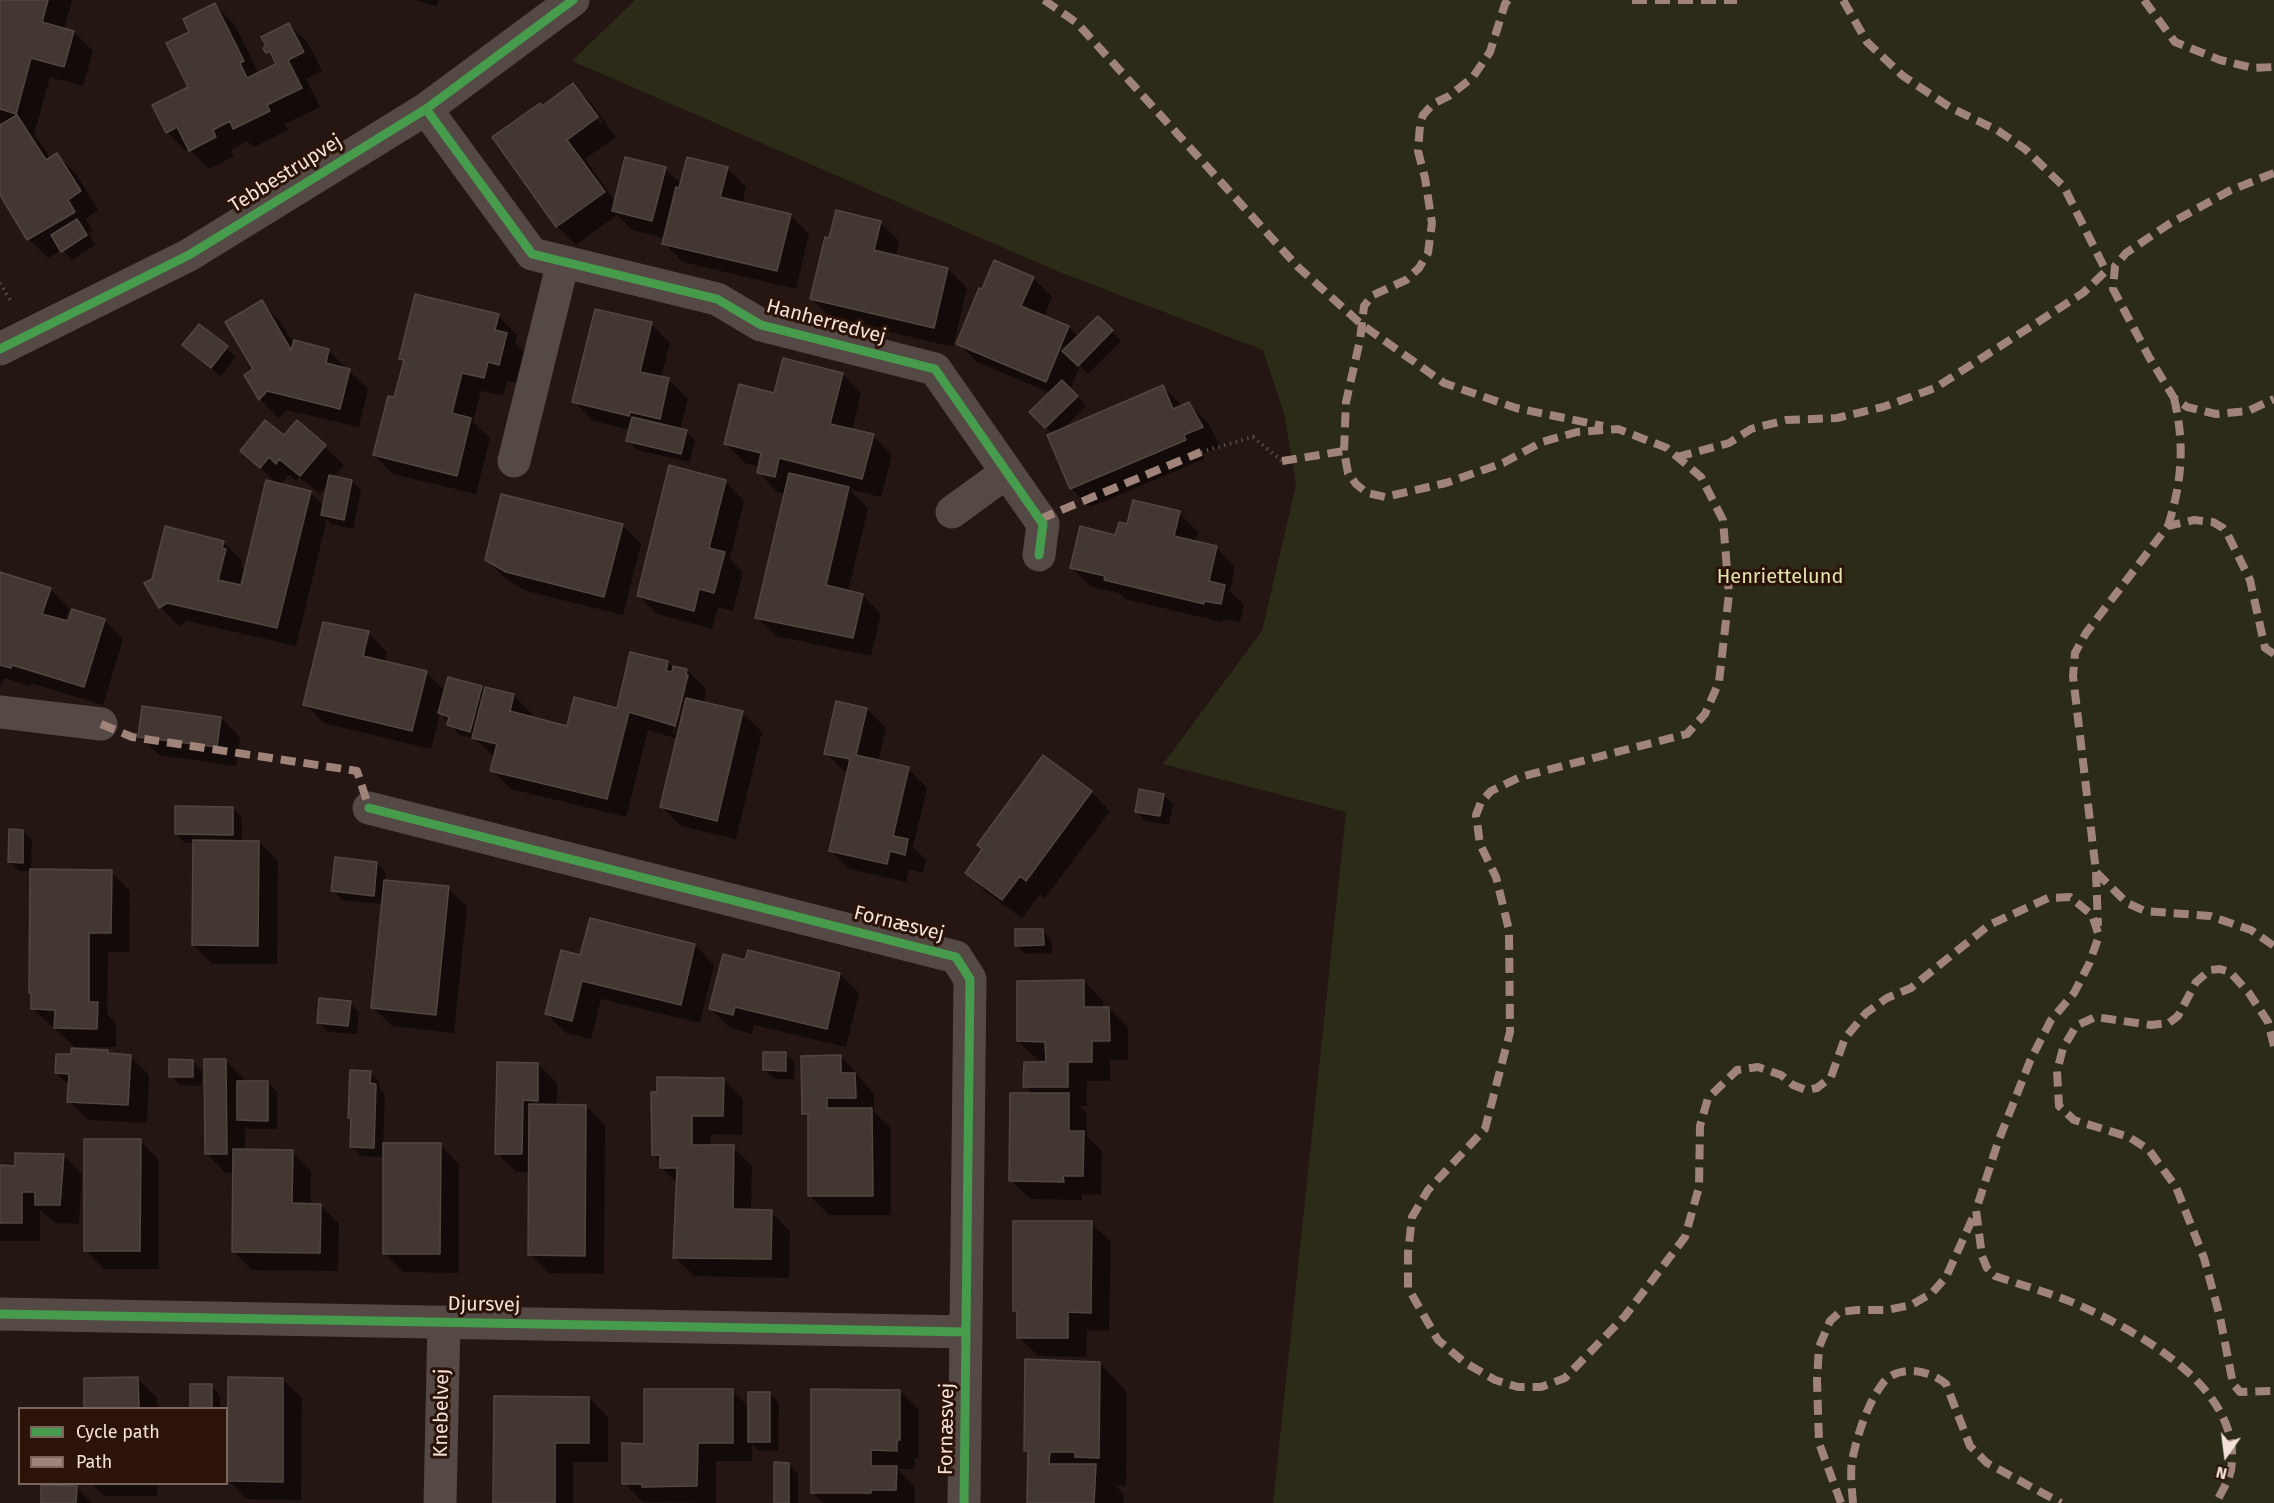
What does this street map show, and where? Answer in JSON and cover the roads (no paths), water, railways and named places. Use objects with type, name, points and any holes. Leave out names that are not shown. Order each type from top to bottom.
[{"type":"street","name":"Tebbestrupvej","points":[[0,349],[189,255],[426,109],[573,0]]},
{"type":"street","name":"Hanherredvej","points":[[426,109],[532,254],[717,299],[761,325],[935,369],[1043,524],[1039,555]]},
{"type":"street","points":[[514,461],[563,262]]},
{"type":"street","points":[[952,512],[1007,472]]},
{"type":"street","points":[[0,712],[101,724]]},
{"type":"street","name":"Fornæsvej","points":[[369,808],[956,957],[970,979],[964,1503]]},
{"type":"street","name":"Djursvej","points":[[0,1314],[966,1332]]},
{"type":"street","name":"Knebelvej","points":[[440,1503],[444,1322]]},
{"type":"park label","name":"Henriettelund","points":[[1780,577]]}]
